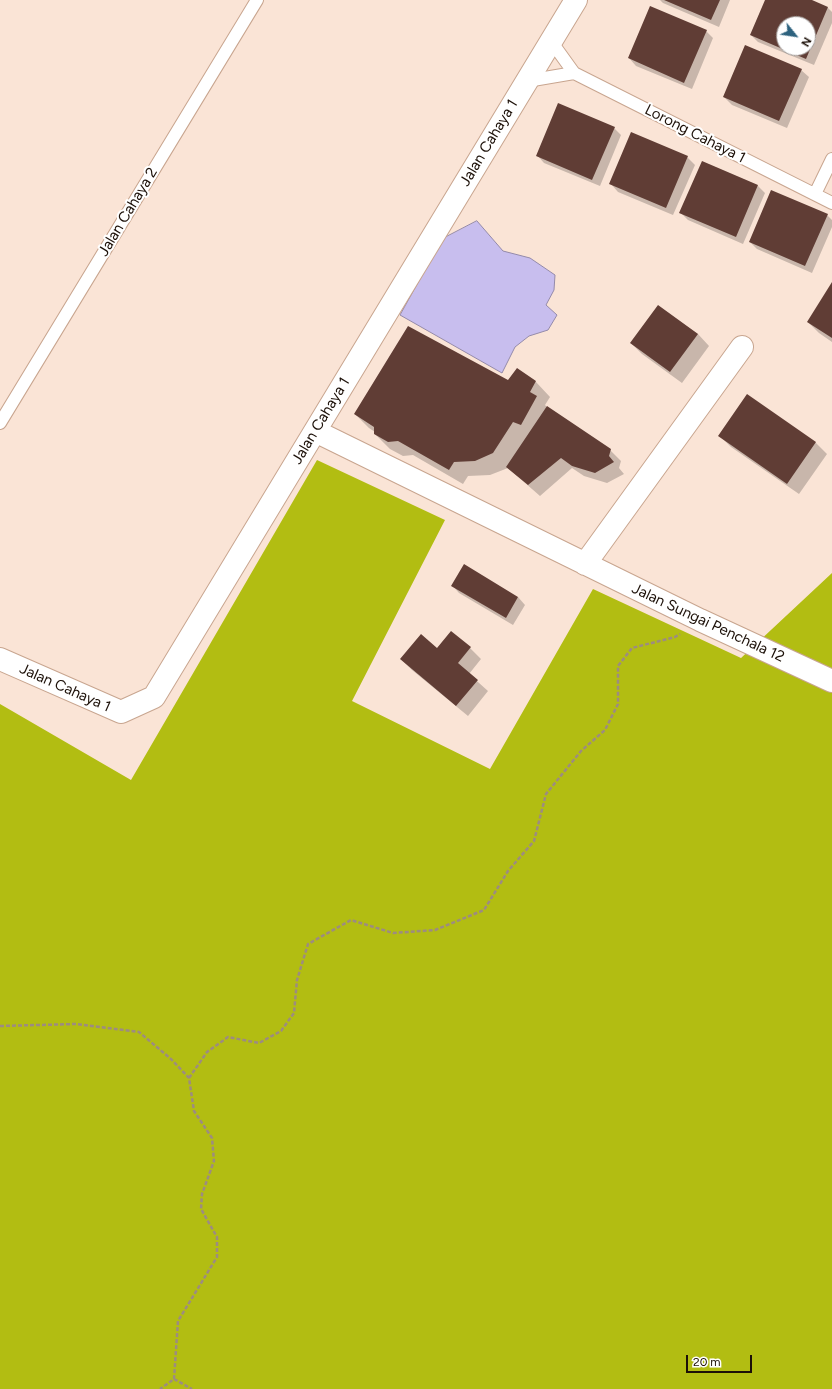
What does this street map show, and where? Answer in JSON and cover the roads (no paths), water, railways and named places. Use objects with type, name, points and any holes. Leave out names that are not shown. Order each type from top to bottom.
[{"type":"street","name":"Jalan Cahaya 1","points":[[0,659],[121,712],[154,697],[576,0]]},
{"type":"street","points":[[585,564],[742,347]]},
{"type":"street","name":"Jalan Sungai Penchala 12","points":[[315,431],[700,620],[832,681]]},
{"type":"lane","name":"Jalan Cahaya 2","points":[[0,423],[257,0]]},
{"type":"lane","name":"Lorong Cahaya 1","points":[[551,42],[574,73],[832,203]]},
{"type":"lane","points":[[526,81],[574,73]]},
{"type":"lane","points":[[816,194],[832,159]]}]
